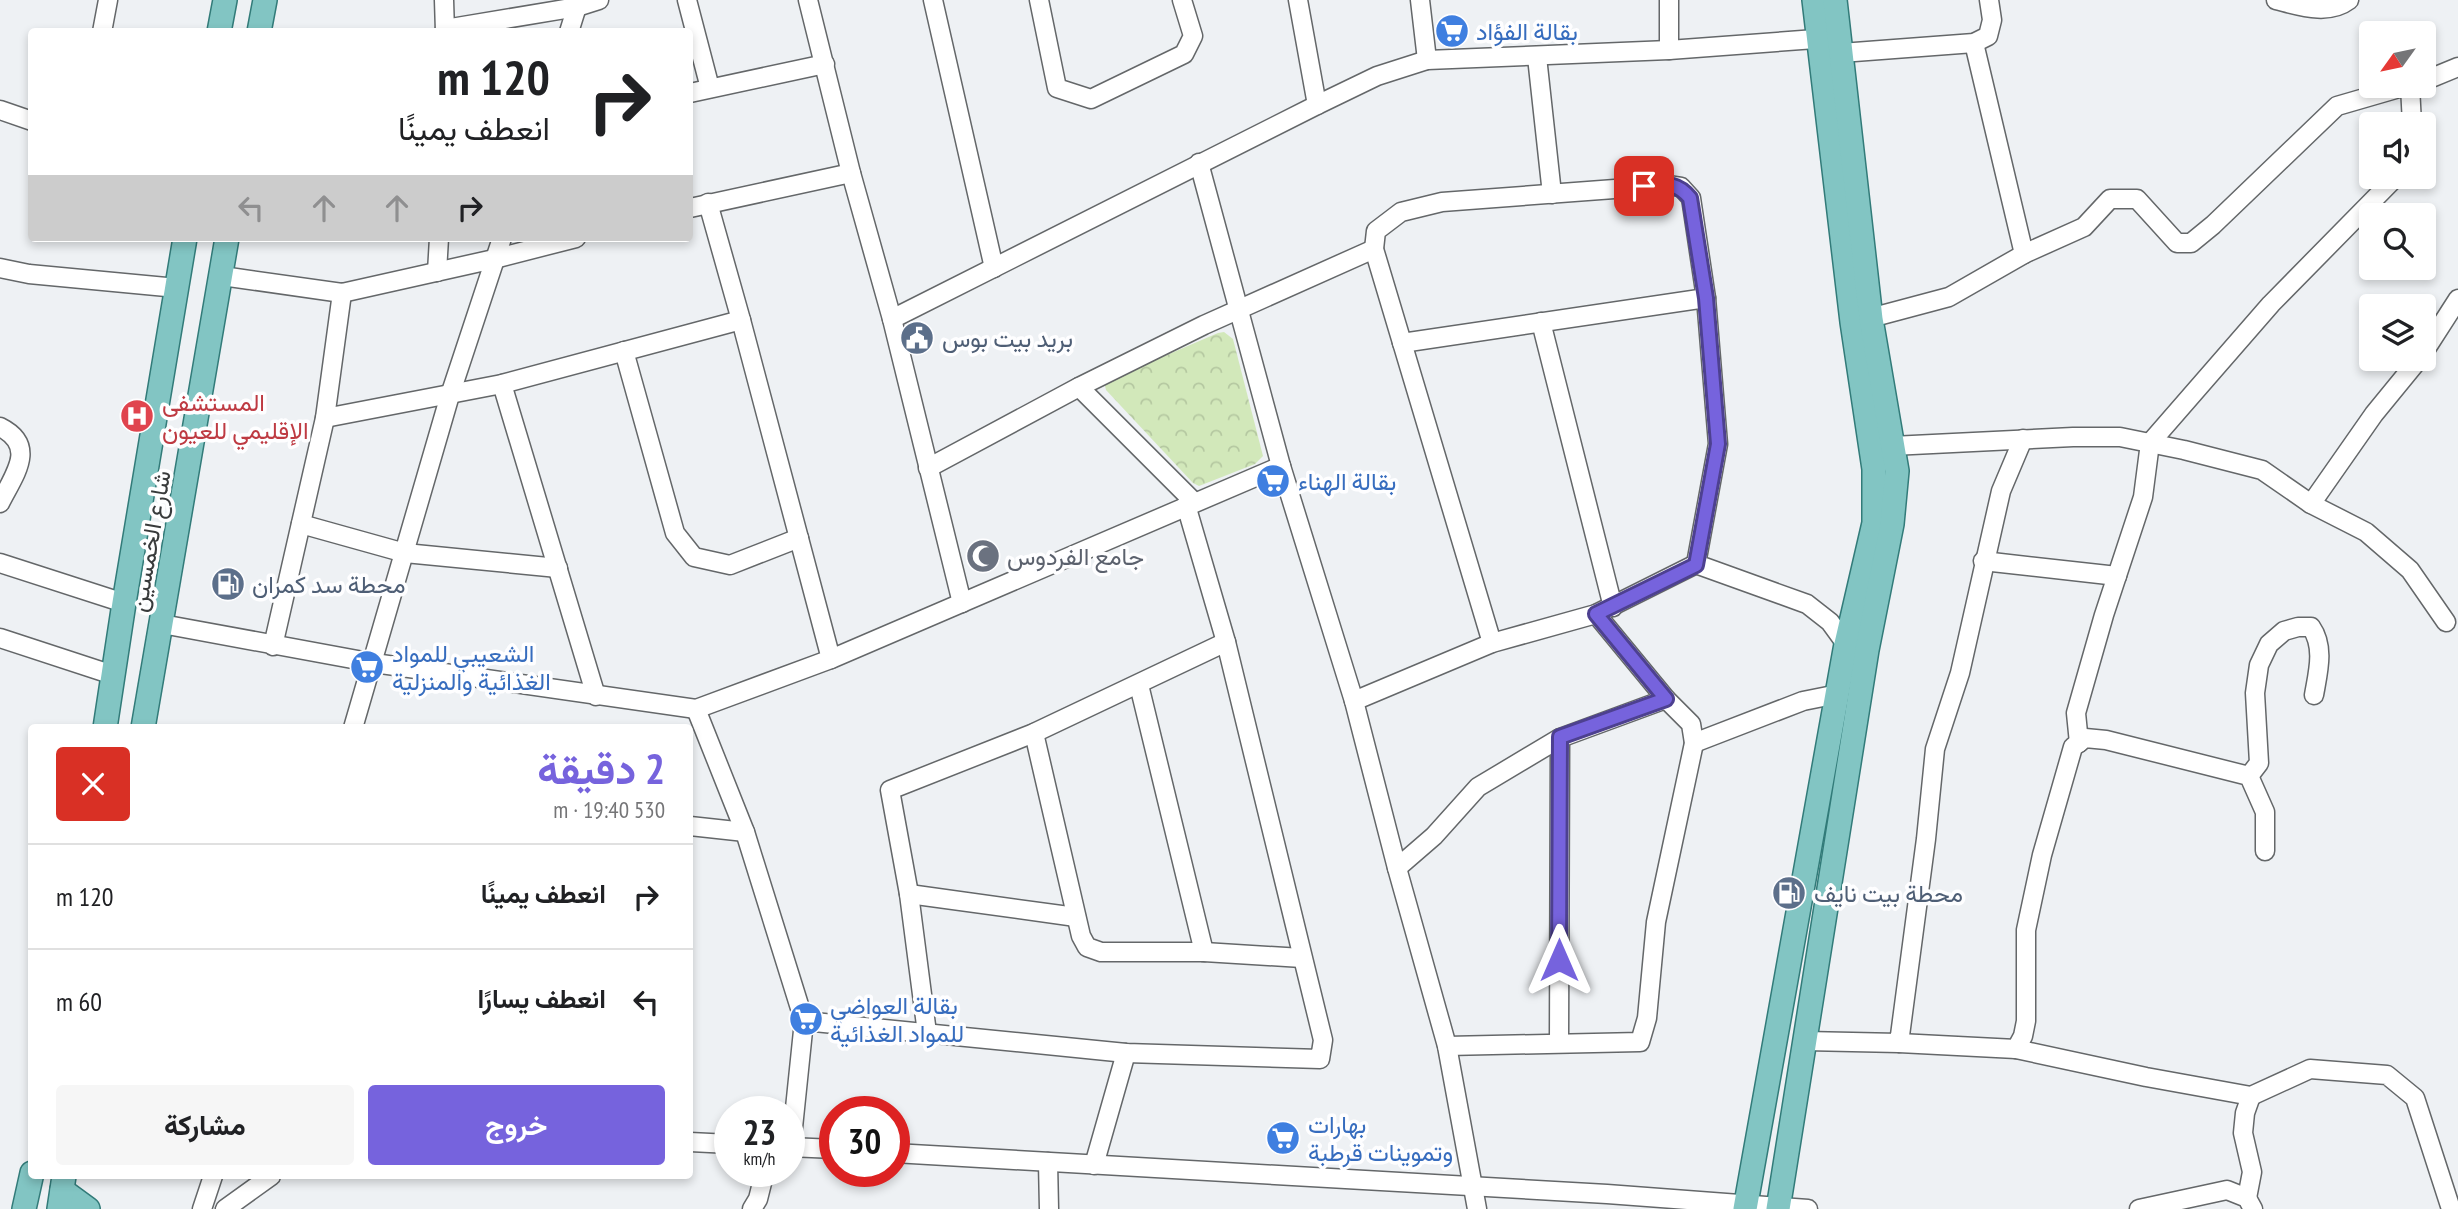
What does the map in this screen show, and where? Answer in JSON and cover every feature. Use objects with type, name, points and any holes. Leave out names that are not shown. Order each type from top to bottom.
[{"type":"main road","points":[[220,28],[225,0]]},
{"type":"main road","points":[[260,28],[265,0]]},
{"type":"main road","points":[[1814,0],[1832,43]]},
{"type":"main road","points":[[1778,1208],[1805,1041],[1874,523],[1874,469],[1832,43],[1835,0]]},
{"type":"main road","name":"شارع الخمسين","points":[[106,724],[184,242]]},
{"type":"main road","name":"شارع الخمسين","points":[[144,724],[226,242]]},
{"type":"main road","points":[[1745,1206],[1838,694],[1857,647],[1892,524],[1897,471],[1861,321]]},
{"type":"main road","points":[[62,1192],[88,1209]]},
{"type":"street","points":[[103,28],[108,0]]},
{"type":"street","points":[[444,0],[445,28]]},
{"type":"street","points":[[455,28],[599,0]]},
{"type":"street","points":[[687,0],[710,88]]},
{"type":"street","points":[[808,0],[850,173],[891,319],[962,603]]},
{"type":"street","points":[[933,0],[994,268]]},
{"type":"street","points":[[1039,0],[1058,88],[1091,99],[1184,54],[1193,36],[1182,0]]},
{"type":"street","points":[[1298,0],[1317,105]]},
{"type":"street","points":[[1420,0],[1427,60]]},
{"type":"street","points":[[1669,0],[1670,50]]},
{"type":"street","points":[[891,319],[1377,76],[1427,60],[1832,43],[1973,43],[1988,36],[1992,20],[1989,0]]},
{"type":"street","points":[[2276,0],[2311,9],[2342,5],[2350,0]]},
{"type":"street","points":[[570,28],[578,3]]},
{"type":"street","points":[[1973,43],[2024,254]]},
{"type":"street","points":[[1536,57],[1552,194]]},
{"type":"street","points":[[693,92],[825,64]]},
{"type":"street","points":[[2436,76],[2458,67]]},
{"type":"street","points":[[1861,321],[1949,297],[2024,254],[2084,228],[2110,200],[2137,200],[2177,243],[2191,243],[2337,106],[2365,98]]},
{"type":"street","points":[[0,110],[28,120]]},
{"type":"street","points":[[1199,163],[1281,466],[1354,701],[1447,1046],[1477,1209]]},
{"type":"street","points":[[693,207],[850,173]]},
{"type":"street","points":[[1492,643],[1374,249],[1376,231],[1401,212],[1442,202],[1668,185],[1681,187],[1690,198],[1706,298],[1718,444],[1696,565]]},
{"type":"street","points":[[2078,743],[2076,713],[2143,496],[2150,443],[2271,304],[2384,189]]},
{"type":"street","points":[[708,203],[831,659]]},
{"type":"street","points":[[437,272],[439,242]]},
{"type":"street","points":[[354,724],[450,395],[500,242]]},
{"type":"street","points":[[222,276],[342,293],[560,242]]},
{"type":"street","points":[[928,468],[1079,387],[1374,249]]},
{"type":"street","points":[[0,268],[29,275],[177,288]]},
{"type":"street","points":[[273,646],[325,418],[342,293]]},
{"type":"street","points":[[1402,343],[1706,298]]},
{"type":"street","points":[[2436,333],[2458,299]]},
{"type":"street","points":[[325,418],[502,384],[741,320]]},
{"type":"street","points":[[1447,1046],[1640,1042],[1647,1018],[1656,922],[1694,743],[1691,724],[1666,699],[1604,611],[1541,321]]},
{"type":"street","points":[[624,351],[675,533],[694,557],[730,565],[799,538]]},
{"type":"street","points":[[2311,504],[2374,414],[2409,371]]},
{"type":"street","points":[[502,384],[596,696]]},
{"type":"street","points":[[804,1021],[1126,1053],[1320,1059],[1324,1040],[1190,504],[1079,387]]},
{"type":"street","points":[[0,427],[11,432],[21,445],[21,458],[0,503]]},
{"type":"street","points":[[1892,446],[2023,439],[2119,438],[2262,470],[2311,504],[2366,532],[2410,570],[2446,622]]},
{"type":"street","points":[[1899,1043],[1935,749],[1960,673],[1983,561],[2001,491],[2023,439]]},
{"type":"street","points":[[162,624],[373,663],[696,709],[831,659],[1281,466]]},
{"type":"street","points":[[301,524],[405,552],[558,568]]},
{"type":"street","points":[[1983,561],[2117,576]]},
{"type":"street","points":[[0,563],[124,603]]},
{"type":"street","points":[[1354,701],[1492,643],[1604,611],[1696,565],[1807,604],[1857,647]]},
{"type":"street","points":[[2249,776],[2259,763],[2255,693],[2259,664],[2269,644],[2284,631],[2311,627],[2318,636],[2320,662],[2314,695]]},
{"type":"street","points":[[0,638],[113,675]]},
{"type":"street","points":[[927,1033],[909,894],[890,790],[1034,733],[1226,642]]},
{"type":"street","points":[[1139,685],[1204,952]]},
{"type":"street","points":[[1694,743],[1803,701],[1838,694]]},
{"type":"street","points":[[1397,868],[1434,836],[1478,787],[1560,737],[1666,699]]},
{"type":"street","points":[[696,709],[746,832],[804,1021],[796,1096]]},
{"type":"street","points":[[1034,733],[1076,916],[1087,947],[1101,952],[1204,952],[1302,958]]},
{"type":"street","points":[[1559,1043],[1560,737]]},
{"type":"street","points":[[2016,1049],[2023,1036],[2026,1021],[2026,929],[2045,843],[2073,747],[2085,738],[2106,740],[2249,776]]},
{"type":"street","points":[[2249,776],[2265,812],[2265,851]]},
{"type":"street","points":[[693,826],[746,832]]},
{"type":"street","points":[[909,894],[1076,916]]},
{"type":"street","points":[[1805,1041],[2016,1049],[2251,1096],[2310,1069],[2387,1075],[2415,1098],[2451,1209]]},
{"type":"street","points":[[1094,1165],[1126,1053]]},
{"type":"street","points":[[2139,1209],[2227,1191],[2250,1203],[2252,1172],[2243,1133],[2245,1113],[2251,1096]]},
{"type":"street","points":[[693,1142],[714,1143]]},
{"type":"street","points":[[910,1154],[1472,1185],[1606,1201],[1808,1209]]},
{"type":"street","points":[[1048,1162],[1049,1209]]},
{"type":"street","points":[[202,1209],[211,1179]]},
{"type":"street","points":[[225,1209],[267,1179]]},
{"type":"street","points":[[752,1209],[761,1187]]},
{"type":"green space","points":[[1224,332],[1233,339],[1263,456],[1255,464],[1199,486],[1193,483],[1106,390],[1104,382]]},
{"type":"place","name":"بقالة الفؤاد","points":[[1452,31]]},
{"type":"place","name":"بريد بيت بوس","points":[[917,338]]},
{"type":"place","name":"المستشفى الإقليمي للعيون","points":[[137,416]]},
{"type":"place","name":"بقالة الهناء","points":[[1273,481]]},
{"type":"place","name":"جامع الفردوس","points":[[983,556]]},
{"type":"place","name":"محطة سد كمران","points":[[228,584]]},
{"type":"place","name":"الشعيبي للمواد الغذائية والمنزلية","points":[[367,667]]},
{"type":"place","name":"محطة بيت نايف","points":[[1789,893]]},
{"type":"place","name":"بقالة العواضي للمواد الغذائية","points":[[806,1019]]},
{"type":"place","name":"بهارات وتموينات قرطبة","points":[[1283,1138]]},
{"type":"route","points":[[1559,960],[1560,737],[1666,699],[1596,614],[1696,565],[1718,444],[1706,298],[1690,198],[1681,187],[1644,186]]}]
